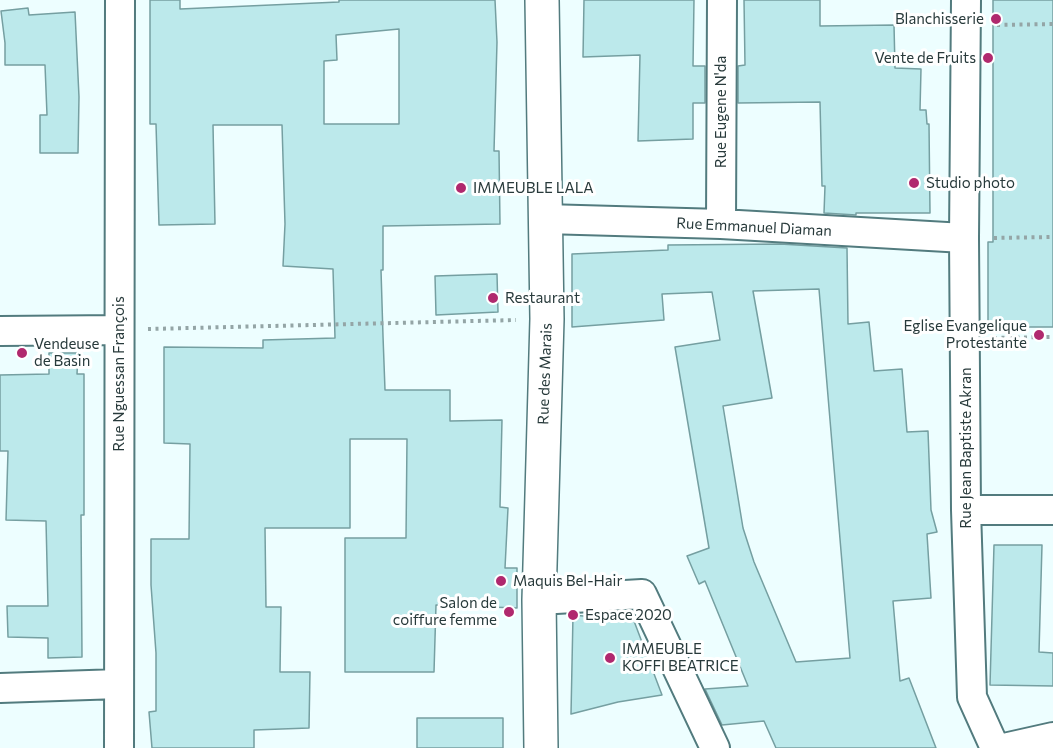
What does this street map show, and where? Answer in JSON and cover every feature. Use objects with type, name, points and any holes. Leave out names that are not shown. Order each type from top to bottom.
[{"type":"street","name":"Rue Nguessan François","points":[[119,748],[120,0]]},
{"type":"street","name":"Rue des Marais","points":[[541,748],[538,600],[547,319],[542,0]]},
{"type":"street","name":"Rue Eugene N'da","points":[[721,224],[722,0]]},
{"type":"street","name":"Rue Jean Baptiste Akran","points":[[966,13],[964,238],[966,510],[972,697],[995,748]]},
{"type":"street","name":"Rue Emmanuel Diaman","points":[[545,219],[721,224],[964,238]]},
{"type":"street","points":[[0,331],[120,330]]},
{"type":"street","points":[[966,510],[1053,510]]},
{"type":"street","points":[[538,600],[642,594],[715,748]]},
{"type":"street","points":[[0,688],[119,684]]},
{"type":"street","points":[[1004,748],[1053,737]]},
{"type":"path","points":[[966,13],[1053,24]]},
{"type":"path","points":[[964,238],[1053,237]]},
{"type":"path","points":[[120,330],[547,319]]},
{"type":"path","points":[[965,338],[1053,337]]},
{"type":"building","points":[[150,0],[180,0],[180,9],[339,2],[339,0],[495,0],[497,42],[494,151],[499,151],[500,224],[383,226],[383,270],[381,270],[383,336],[385,390],[450,390],[450,421],[502,420],[500,507],[508,508],[505,568],[517,568],[517,608],[436,605],[434,672],[345,672],[345,538],[406,538],[407,439],[350,439],[350,528],[265,528],[266,607],[281,607],[280,672],[310,672],[309,728],[254,730],[254,748],[152,748],[149,712],[156,711],[156,653],[151,585],[151,539],[189,539],[190,444],[164,443],[164,347],[263,348],[263,340],[335,338],[333,269],[283,266],[285,224],[282,125],[213,125],[215,224],[159,225],[156,124],[150,124]],"holes":[[[399,29],[399,124],[324,124],[324,61],[337,60],[336,35]]]},
{"type":"building","points":[[584,0],[694,0],[693,66],[705,66],[705,103],[693,103],[693,139],[638,141],[640,55],[583,57]]},
{"type":"building","points":[[744,0],[820,0],[820,26],[894,25],[895,68],[921,69],[920,110],[926,110],[927,124],[929,124],[930,213],[856,213],[856,215],[824,213],[825,186],[822,186],[820,102],[738,103],[738,66],[745,65]]},
{"type":"building","points":[[993,0],[1053,0],[1053,327],[988,327],[988,242],[993,242]]},
{"type":"building","points":[[28,8],[29,15],[75,12],[79,97],[78,153],[40,153],[40,115],[47,115],[45,65],[5,65],[1,11]]},
{"type":"building","points":[[780,244],[847,248],[848,324],[869,322],[874,371],[902,369],[907,432],[928,431],[931,510],[937,532],[927,534],[931,598],[893,601],[900,681],[909,678],[936,748],[776,748],[764,721],[722,725],[705,689],[748,686],[705,581],[699,584],[687,556],[709,548],[675,347],[720,340],[712,292],[662,294],[664,320],[572,327],[572,254],[668,250],[668,245]],"holes":[[[819,289],[850,658],[796,662],[754,562],[743,528],[723,406],[772,398],[753,291]]]},
{"type":"building","points":[[497,274],[498,312],[436,315],[435,276]]},
{"type":"building","points":[[49,353],[78,353],[77,374],[84,374],[84,515],[81,515],[82,657],[48,658],[48,638],[8,637],[7,606],[48,606],[46,521],[6,520],[8,451],[0,451],[0,375],[49,374]]},
{"type":"building","points":[[994,545],[1042,545],[1039,652],[1053,653],[1053,686],[990,685]]},
{"type":"building","name":"IMMEUBLE KOFFI BEATRICE","points":[[573,615],[634,621],[662,695],[618,702],[571,714]]},
{"type":"building","points":[[417,718],[503,718],[503,748],[417,748]]},
{"type":"place","name":"Blanchisserie","points":[[996,19]]},
{"type":"place","name":"Vente de Fruits","points":[[988,58]]},
{"type":"place","name":"Studio photo","points":[[914,183]]},
{"type":"place","name":"IMMEUBLE LALA","points":[[461,188]]},
{"type":"place","name":"Restaurant","points":[[493,298]]},
{"type":"place","name":"Eglise Evangelique Protestante","points":[[1039,335]]},
{"type":"place","name":"Vendeuse de Basin","points":[[22,353]]},
{"type":"place","name":"Maquis Bel-Hair","points":[[501,581]]},
{"type":"place","name":"Salon de coiffure femme","points":[[509,612]]},
{"type":"place","name":"Espace 2020","points":[[573,615]]},
{"type":"place","name":"IMMEUBLE KOFFI BEATRICE","points":[[610,658]]}]
